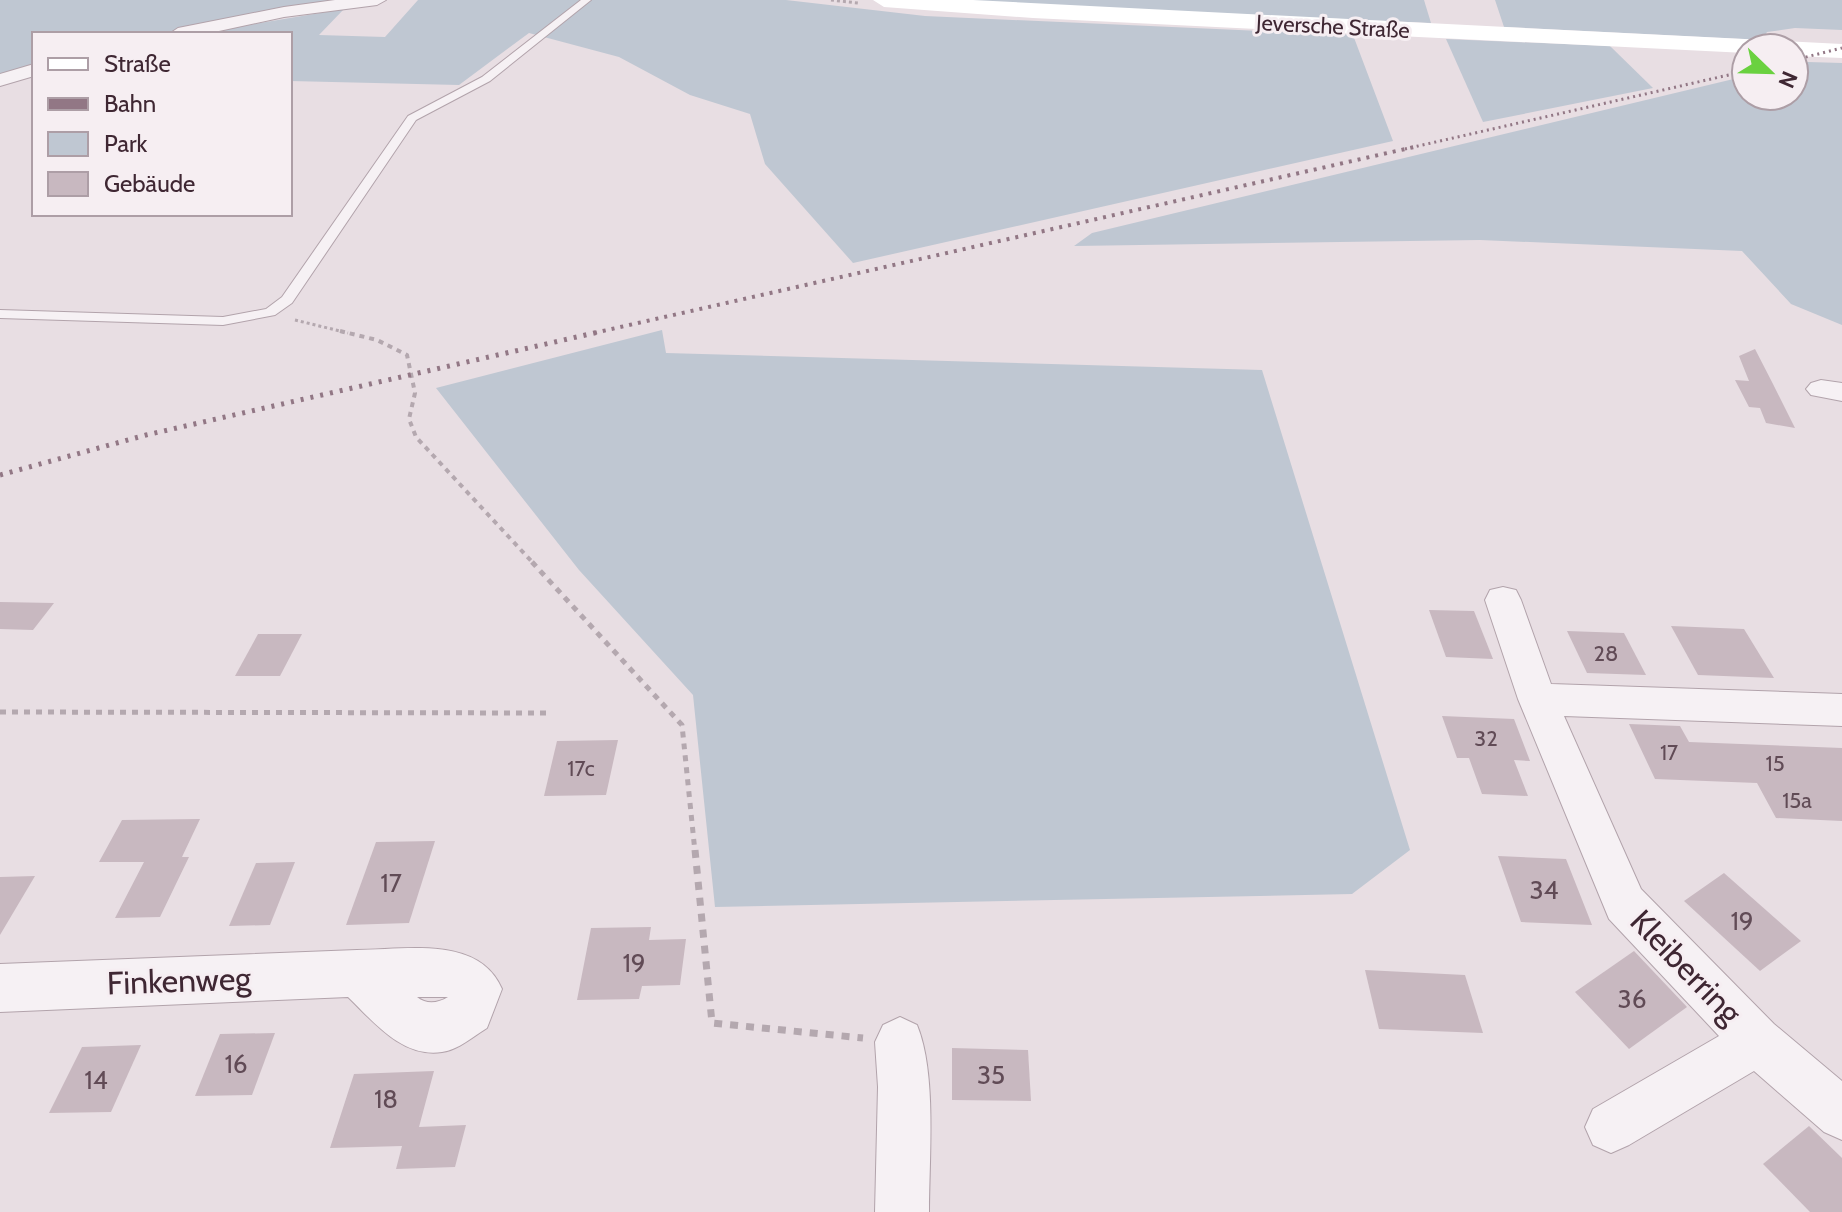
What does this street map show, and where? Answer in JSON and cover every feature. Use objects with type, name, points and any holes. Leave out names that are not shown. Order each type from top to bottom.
[{"type":"street","points":[[188,32],[284,12],[377,0]]},
{"type":"street","name":"Jeversche Straße","points":[[884,0],[1033,11],[1730,45]]},
{"type":"street","points":[[1810,50],[1842,51]]},
{"type":"street","points":[[0,80],[32,71]]},
{"type":"street","name":"Kleiberring","points":[[1503,600],[1537,699],[1625,904],[1757,1041],[1842,1114]]},
{"type":"street","points":[[1537,699],[1842,710]]},
{"type":"street","name":"Finkenweg","points":[[0,988],[357,973]]},
{"type":"street","points":[[1611,1127],[1757,1041]]},
{"type":"street","points":[[900,1042],[903,1087],[902,1212]]},
{"type":"lane","points":[[0,314],[223,321],[263,314],[287,300],[412,118],[486,79],[587,0]]},
{"type":"path","points":[[263,314],[334,327],[377,340],[407,355],[415,393],[409,419],[416,437],[682,725],[712,1023],[900,1042]]},
{"type":"path","points":[[0,712],[548,713]]},
{"type":"green space","points":[[0,0],[361,0],[177,32],[32,32],[32,69],[0,77]]},
{"type":"green space","points":[[418,0],[786,0],[925,16],[1353,35],[1393,141],[853,263],[765,164],[750,114],[690,95],[619,57],[529,33],[459,85],[292,81],[292,32],[206,32],[344,9],[319,35],[385,37]]},
{"type":"green space","points":[[949,0],[1424,0],[1431,23],[992,3]]},
{"type":"green space","points":[[1495,0],[1842,0],[1842,30],[1795,28],[1730,32],[1730,38],[1504,27]]},
{"type":"green space","points":[[1446,39],[1610,46],[1653,88],[1483,122]]},
{"type":"green space","points":[[1810,62],[1842,63],[1842,325],[1791,304],[1742,251],[1480,240],[1074,246],[1092,233],[1730,80],[1730,112],[1810,112]]},
{"type":"green space","points":[[662,330],[666,353],[1262,370],[1410,850],[1352,894],[715,907],[693,695],[579,570],[436,388]]},
{"type":"building","points":[[1755,349],[1795,428],[1766,423],[1760,408],[1749,407],[1735,380],[1749,381],[1739,356]]},
{"type":"building","points":[[0,602],[54,603],[33,630],[0,629]]},
{"type":"building","points":[[1429,610],[1474,611],[1493,659],[1446,657]]},
{"type":"building","points":[[1671,626],[1744,629],[1774,678],[1698,675]]},
{"type":"building","points":[[1567,631],[1624,633],[1646,675],[1587,673]]},
{"type":"building","points":[[258,634],[302,634],[280,676],[235,676]]},
{"type":"building","points":[[1442,716],[1514,719],[1530,761],[1514,760],[1528,796],[1482,794],[1469,758],[1457,758]]},
{"type":"building","points":[[1629,724],[1680,726],[1689,742],[1842,748],[1842,821],[1776,818],[1757,783],[1655,779]]},
{"type":"building","points":[[618,740],[606,795],[544,796],[557,741]]},
{"type":"building","points":[[200,819],[182,857],[189,857],[160,917],[115,918],[144,862],[99,862],[122,820]]},
{"type":"building","points":[[435,841],[409,923],[346,925],[376,842]]},
{"type":"building","points":[[1498,856],[1566,859],[1592,925],[1521,922]]},
{"type":"building","points":[[295,862],[270,925],[229,926],[256,863]]},
{"type":"building","points":[[1724,873],[1801,941],[1760,971],[1684,901]]},
{"type":"building","points":[[35,876],[0,935],[0,877]]},
{"type":"building","points":[[651,927],[649,940],[686,939],[680,985],[642,986],[639,999],[577,1000],[591,928]]},
{"type":"building","points":[[1634,951],[1687,1007],[1629,1049],[1575,992]]},
{"type":"building","points":[[1365,970],[1465,975],[1483,1033],[1379,1029]]},
{"type":"building","points":[[275,1033],[252,1095],[195,1096],[220,1034]]},
{"type":"building","points":[[141,1045],[111,1112],[49,1113],[82,1047]]},
{"type":"building","points":[[952,1048],[1028,1050],[1031,1101],[952,1100]]},
{"type":"building","points":[[434,1071],[419,1127],[466,1125],[455,1167],[396,1169],[402,1146],[330,1148],[354,1074]]},
{"type":"building","points":[[1809,1126],[1842,1158],[1842,1212],[1810,1212],[1763,1164]]},
{"type":"railway","points":[[1810,56],[1842,48]]},
{"type":"railway","points":[[1405,149],[1730,75]]},
{"type":"railway","points":[[594,333],[1414,147]]},
{"type":"railway","points":[[0,475],[146,435],[603,331]]}]
